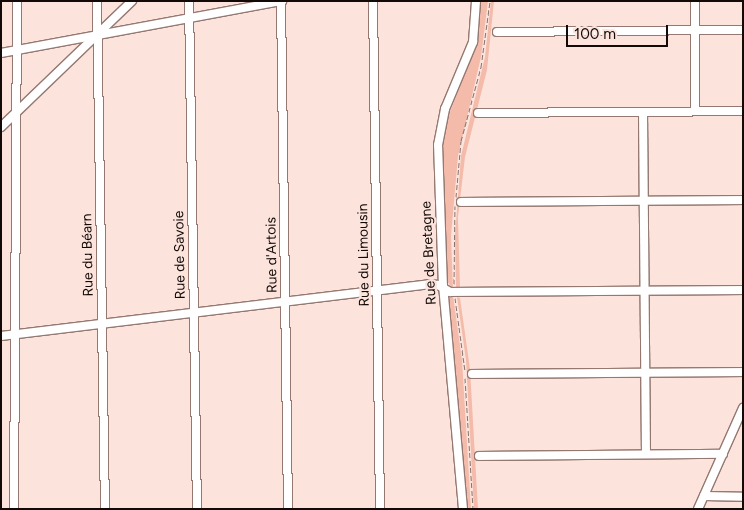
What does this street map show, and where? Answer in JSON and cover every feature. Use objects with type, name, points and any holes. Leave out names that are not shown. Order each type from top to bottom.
[{"type":"street","points":[[14,509],[17,1]]},
{"type":"street","name":"Rue du Béarn","points":[[97,1],[105,509]]},
{"type":"street","points":[[1,127],[132,1]]},
{"type":"street","name":"Rue de Savoie","points":[[189,1],[196,509]]},
{"type":"street","points":[[1,53],[281,1]]},
{"type":"street","name":"Rue d'Artois","points":[[281,1],[288,509]]},
{"type":"street","name":"Rue du Limousin","points":[[373,1],[380,509]]},
{"type":"street","name":"Rue de Bretagne","points":[[463,509],[443,287],[438,145],[445,109],[473,42],[476,1]]},
{"type":"street","points":[[695,1],[695,111]]},
{"type":"street","points":[[498,32],[743,30]]},
{"type":"street","points":[[478,112],[743,111]]},
{"type":"street","points":[[643,112],[646,454]]},
{"type":"street","points":[[461,202],[743,200]]},
{"type":"street","points":[[1,336],[429,284],[455,292],[743,290]]},
{"type":"street","points":[[472,374],[743,372]]},
{"type":"street","points":[[698,509],[743,408]]},
{"type":"street","points":[[734,430],[743,430]]},
{"type":"street","points":[[479,456],[723,454]]},
{"type":"street","points":[[704,496],[743,497]]},
{"type":"path","points":[[473,509],[464,360],[455,292],[453,236],[459,157],[481,67],[490,1]]},
{"type":"shaded area","points":[[478,1],[488,1],[481,57],[458,156],[451,236],[453,289],[446,280],[442,147],[448,117],[478,40]]},
{"type":"shaded area","points":[[491,1],[494,1],[487,70],[465,157],[458,217],[460,287],[456,287],[455,236],[461,156],[485,57]]},
{"type":"shaded area","points":[[453,295],[462,360],[471,509],[468,509],[459,409],[456,409],[447,299]]},
{"type":"shaded area","points":[[457,297],[460,298],[470,369],[478,509],[474,509],[466,360]]}]
